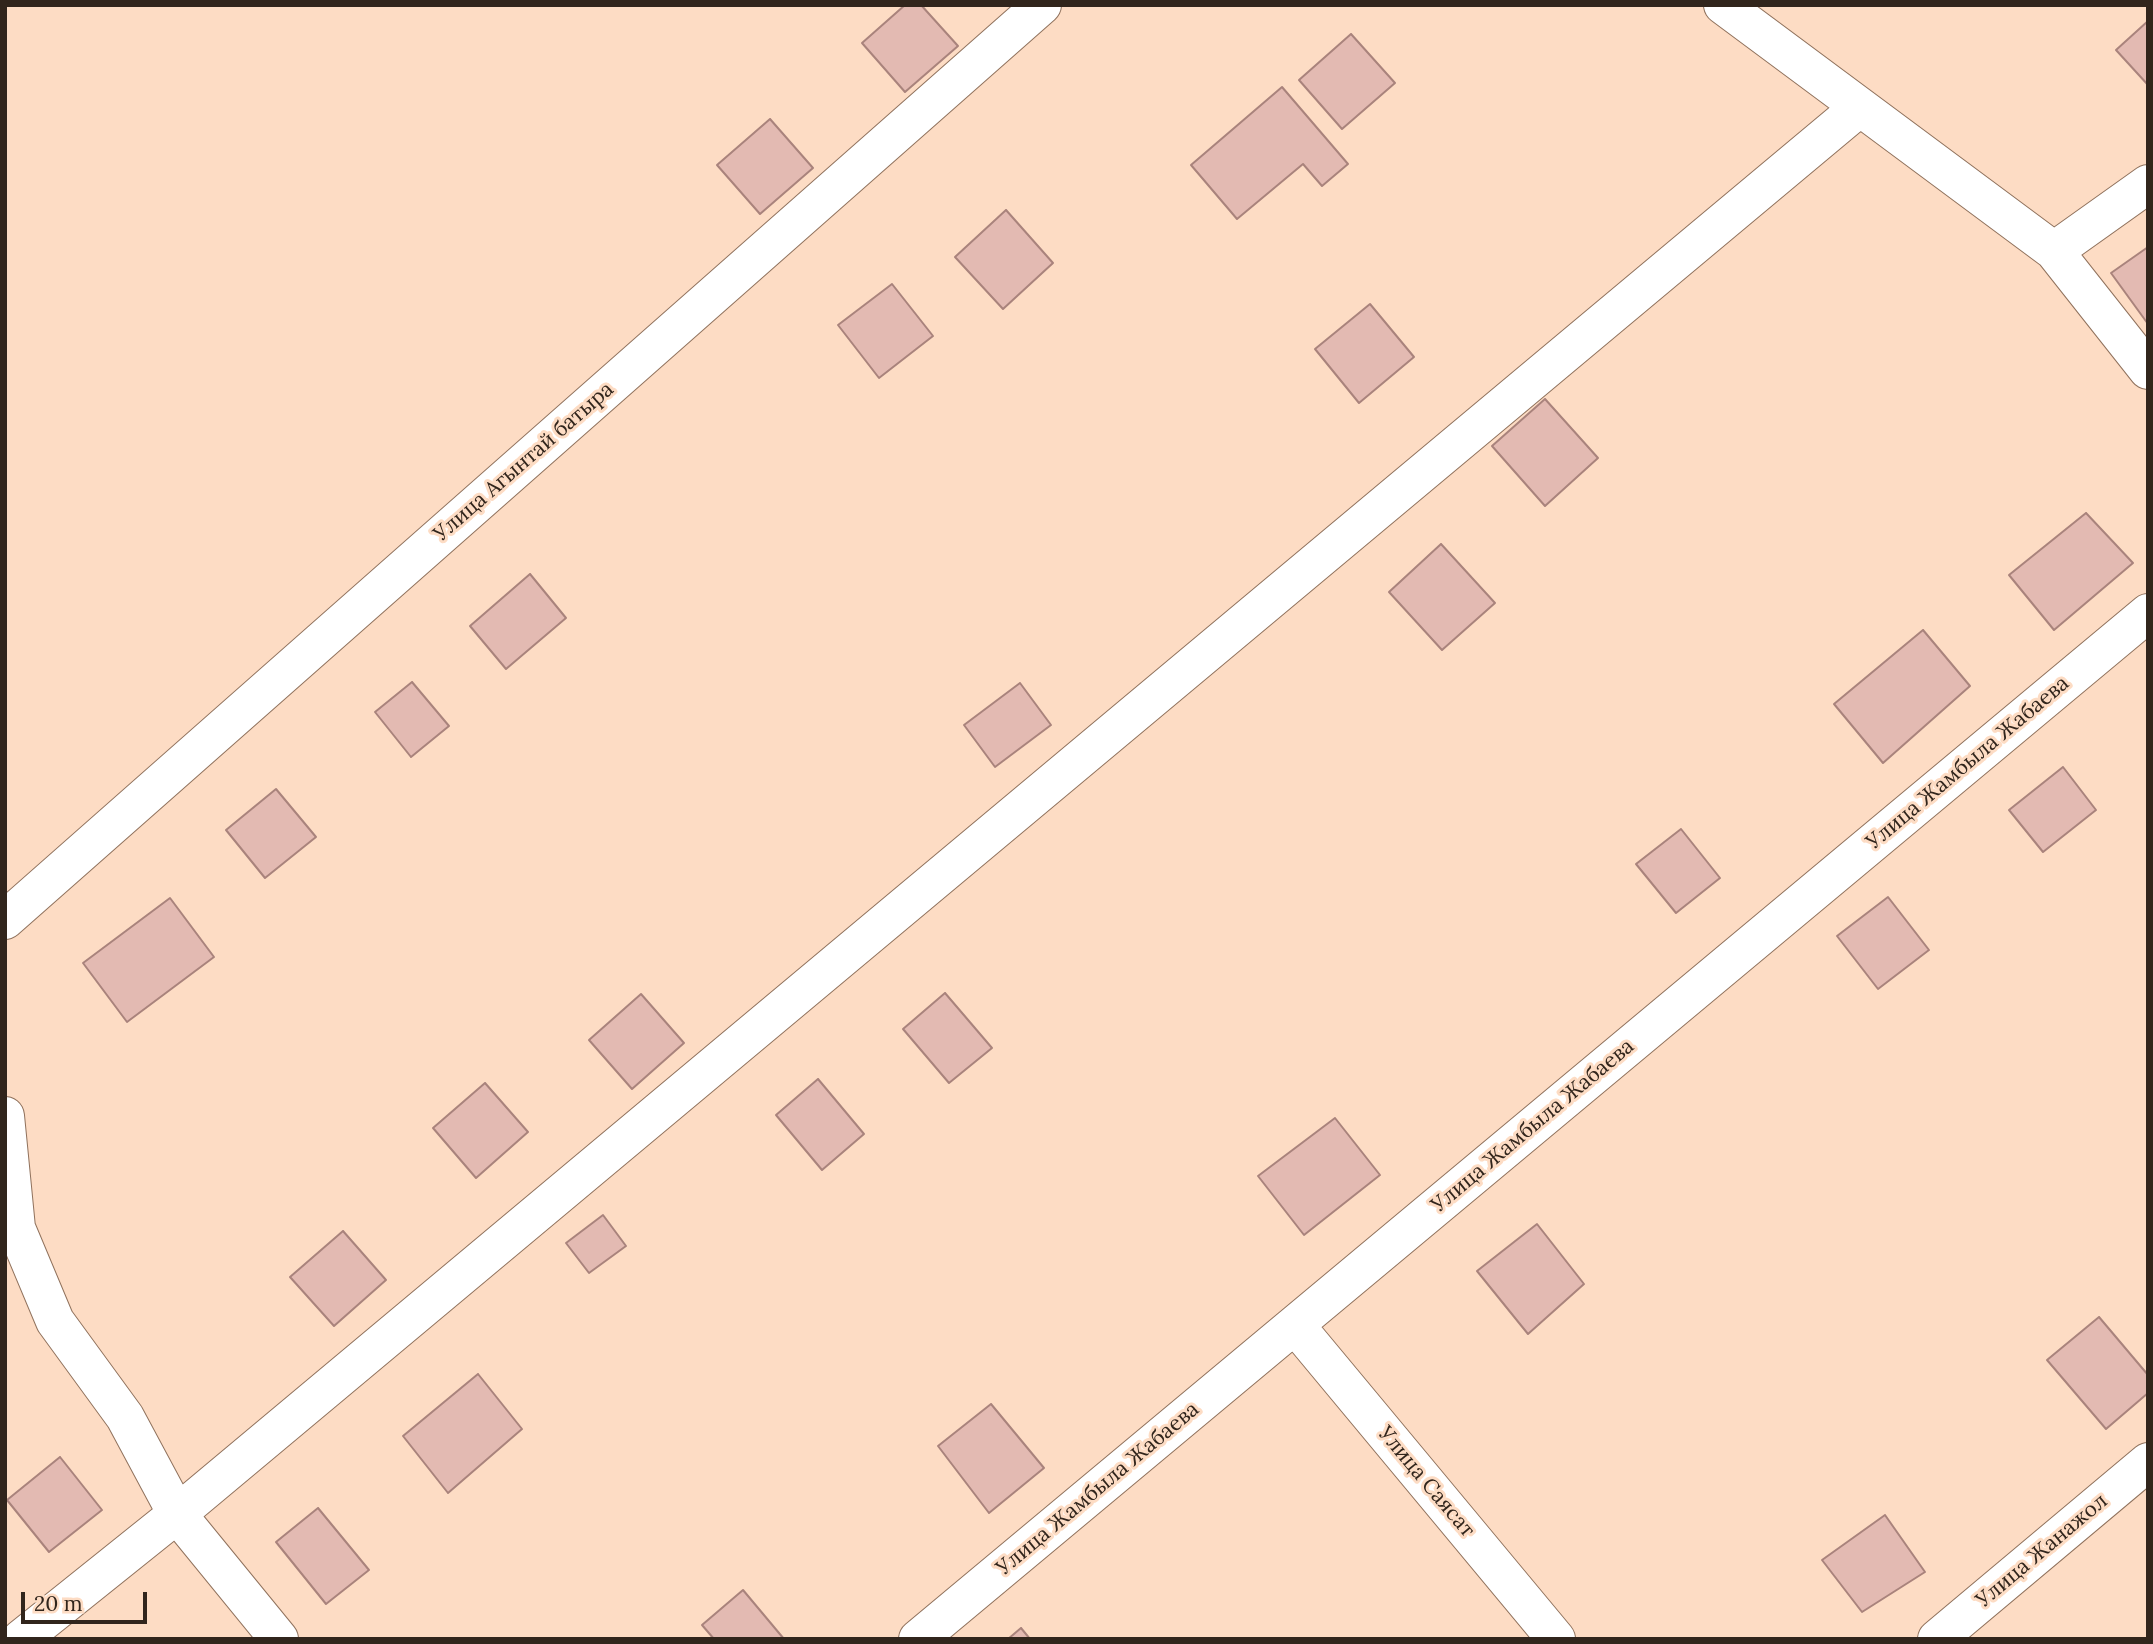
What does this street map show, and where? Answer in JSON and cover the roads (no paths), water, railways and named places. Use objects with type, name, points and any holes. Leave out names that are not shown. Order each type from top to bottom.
[{"type":"street","name":"Улица Агынтай батыра","points":[[5,919],[1042,5]]},
{"type":"street","points":[[1723,5],[2054,251],[2148,370]]},
{"type":"street","points":[[21,1639],[177,1514],[1860,107]]},
{"type":"street","points":[[2054,251],[2148,184]]},
{"type":"street","name":"Улица Жамбыла Жабаева","points":[[918,1639],[2148,613]]},
{"type":"street","points":[[5,1116],[16,1228],[55,1321],[125,1417],[177,1514],[279,1639]]},
{"type":"street","name":"Улица Саясат","points":[[1295,1325],[1556,1639]]},
{"type":"street","name":"Улица Жанажол","points":[[1937,1639],[2148,1462]]}]
